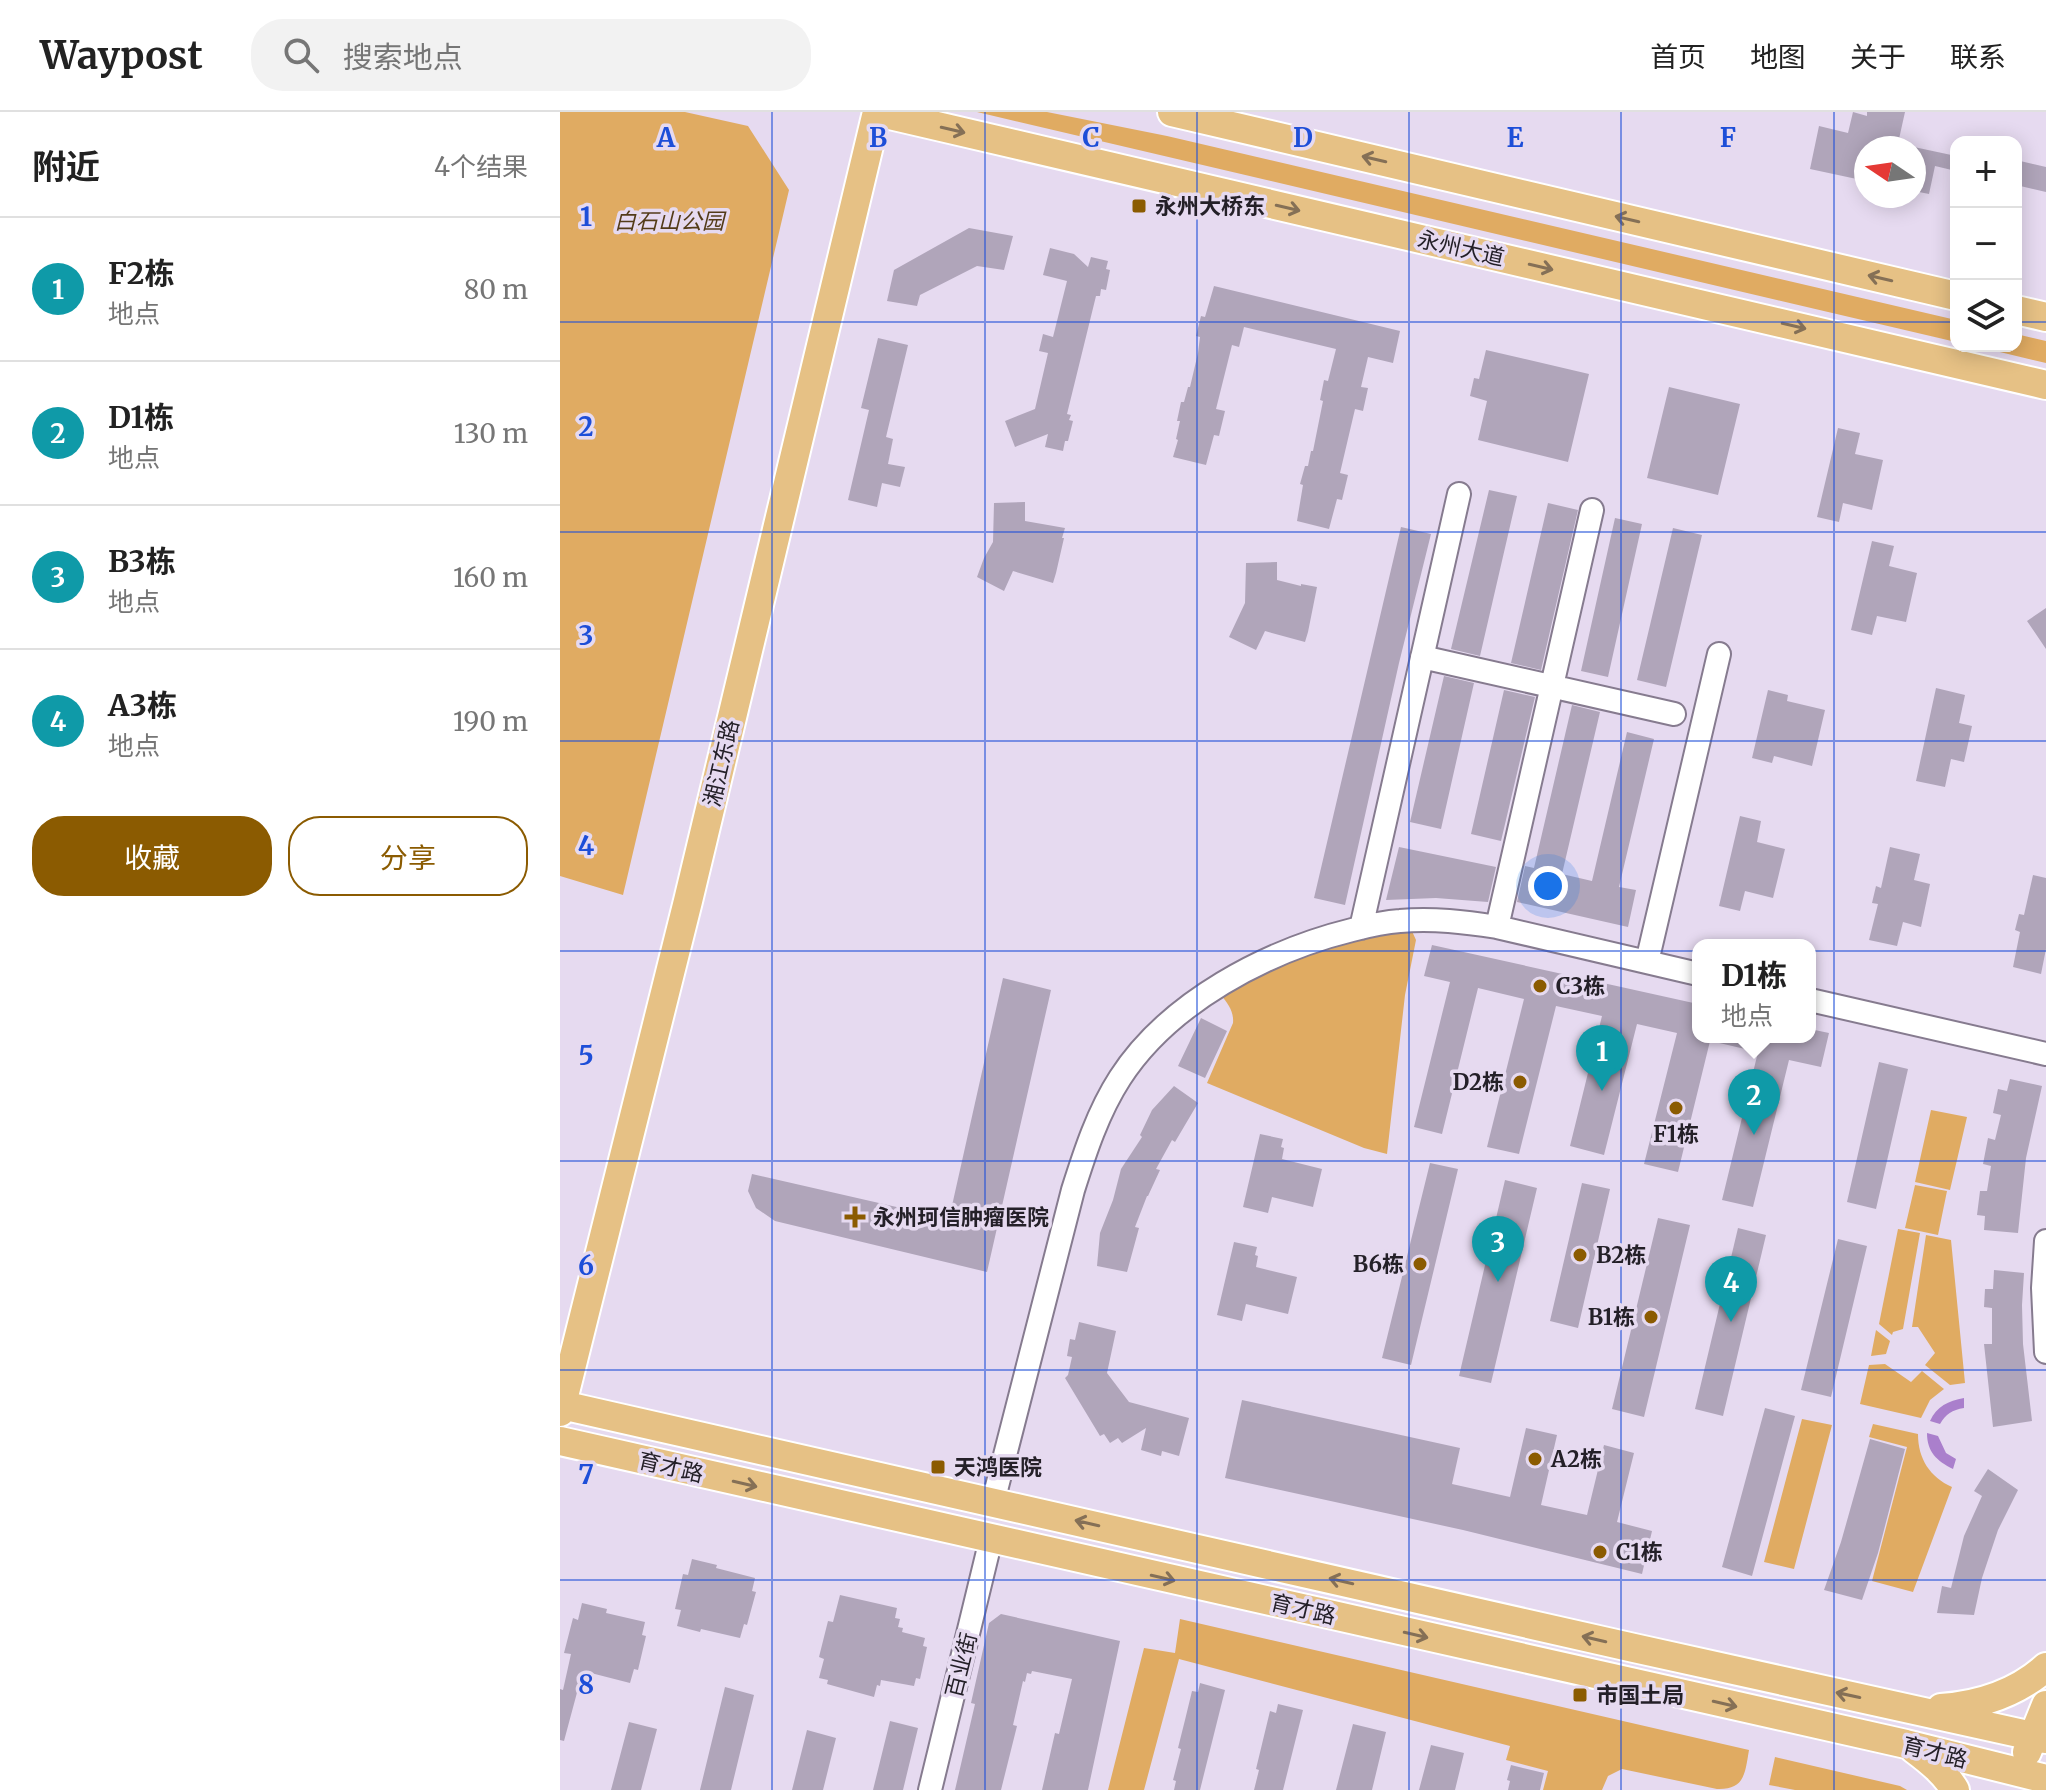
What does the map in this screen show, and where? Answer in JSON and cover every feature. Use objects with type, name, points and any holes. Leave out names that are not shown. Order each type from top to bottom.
[{"type":"main road","name":"永州大道","points":[[877,112],[2046,385]]},
{"type":"main road","name":"湘江东路","points":[[561,1408],[688,901],[877,112]]},
{"type":"main road","points":[[1172,112],[1950,295]]},
{"type":"main road","points":[[2022,311],[2046,317]]},
{"type":"main road","name":"育才路","points":[[561,1408],[2040,1738]]},
{"type":"main road","name":"育才路","points":[[560,1441],[1900,1743],[2026,1781]]},
{"type":"main road","points":[[1955,1790],[1931,1762],[1900,1743],[1908,1708],[1968,1706],[2022,1686],[2046,1667]]},
{"type":"main road","points":[[2026,1781],[2040,1738],[2046,1705]]},
{"type":"street","points":[[1361,928],[1459,494]]},
{"type":"street","points":[[1497,927],[1592,510]]},
{"type":"street","points":[[1647,962],[1719,654]]},
{"type":"street","points":[[1422,657],[1674,714]]},
{"type":"street","points":[[993,1502],[1073,1190],[1102,1111],[1121,1077],[1147,1045],[1176,1017],[1235,976],[1286,951],[1328,936],[1397,921],[1465,922],[1497,927],[1692,973]]},
{"type":"street","points":[[1816,1001],[2046,1054]]},
{"type":"street","points":[[2046,1241],[2043,1288],[2046,1352]]},
{"type":"street","name":"百业街","points":[[930,1790],[991,1539]]},
{"type":"green space","name":"白石山公园","points":[[560,112],[685,112],[748,126],[789,190],[623,895],[560,876]]},
{"type":"green space","points":[[977,112],[1047,112],[1167,136],[1950,319],[1950,341]]},
{"type":"green space","points":[[2022,335],[2046,341],[2046,363],[2000,352],[2022,352]]},
{"type":"green space","points":[[1411,929],[1416,940],[1405,995],[1387,1154],[1364,1148],[1207,1083],[1233,1023],[1231,1011],[1221,995],[1259,972],[1335,942]]},
{"type":"green space","points":[[1931,1110],[1967,1117],[1950,1190],[1915,1182]]},
{"type":"green space","points":[[1915,1185],[1947,1191],[1938,1235],[1905,1228]]},
{"type":"green space","points":[[1898,1229],[1920,1233],[1903,1329],[1892,1335],[1879,1324]]},
{"type":"green space","points":[[1926,1235],[1951,1240],[1965,1383],[1950,1385],[1925,1365],[1935,1353],[1918,1327],[1912,1327]]},
{"type":"green space","points":[[1876,1330],[1890,1341],[1886,1354],[1871,1356]]},
{"type":"green space","points":[[1885,1364],[1911,1382],[1922,1371],[1944,1389],[1930,1400],[1921,1418],[1860,1404],[1869,1365]]},
{"type":"green space","points":[[1802,1419],[1832,1425],[1794,1569],[1764,1562]]},
{"type":"green space","points":[[1873,1424],[1918,1434],[1920,1451],[1927,1466],[1937,1478],[1952,1487],[1913,1592],[1872,1581],[1907,1447],[1869,1437]]},
{"type":"green space","points":[[1180,1619],[1749,1750],[1744,1773],[1738,1783],[1726,1789],[1622,1769],[1608,1776],[1602,1790],[1543,1790],[1548,1771],[1506,1760],[1510,1746],[1179,1659],[1144,1790],[1108,1790],[1144,1648],[1175,1653]]},
{"type":"green space","points":[[1775,1757],[1907,1790],[1795,1790],[1769,1785]]},
{"type":"shaded area","points":[[1964,1398],[1964,1408],[1950,1413],[1940,1424],[1930,1421],[1944,1405]]},
{"type":"shaded area","points":[[1927,1433],[1938,1436],[1946,1453],[1956,1459],[1953,1469],[1934,1455]]},
{"type":"building","points":[[1853,112],[1867,116],[1867,112],[1905,112],[1900,136],[1854,136],[1854,178],[1810,169],[1819,126],[1848,133]]},
{"type":"building","points":[[1926,150],[1950,155],[1950,170],[1935,166],[1929,194],[1926,193]]},
{"type":"building","points":[[2022,161],[2046,167],[2046,192],[2022,186]]},
{"type":"building","points":[[969,228],[1013,236],[1004,270],[977,266],[920,295],[917,306],[887,301],[894,270]]},
{"type":"building","points":[[1050,248],[1074,254],[1088,267],[1091,257],[1108,261],[1106,269],[1110,270],[1106,290],[1101,289],[1100,296],[1096,296],[1067,414],[1073,421],[1063,451],[1045,447],[1048,434],[1015,447],[1005,421],[1035,409],[1048,353],[1039,351],[1043,334],[1053,337],[1067,281],[1043,275]]},
{"type":"building","points":[[1214,286],[1400,331],[1393,363],[1368,357],[1361,387],[1368,388],[1363,411],[1355,409],[1340,473],[1348,475],[1342,500],[1337,499],[1329,529],[1297,521],[1303,485],[1300,484],[1313,451],[1324,380],[1328,381],[1336,349],[1244,327],[1239,347],[1232,345],[1216,409],[1225,411],[1219,436],[1214,435],[1206,465],[1173,457],[1178,440],[1180,421],[1177,421],[1181,402],[1184,402],[1190,387],[1198,353],[1200,337],[1196,336]]},
{"type":"building","points":[[878,338],[908,345],[886,437],[893,439],[888,464],[905,467],[900,487],[882,483],[877,507],[848,500],[869,410],[861,408]]},
{"type":"building","points":[[1486,350],[1589,374],[1568,462],[1478,440],[1487,401],[1470,396],[1474,378],[1479,379]]},
{"type":"building","points":[[1669,387],[1740,404],[1718,495],[1647,478]]},
{"type":"building","points":[[1838,428],[1860,433],[1855,454],[1883,460],[1872,510],[1843,503],[1839,522],[1817,517]]},
{"type":"building","points":[[1489,490],[1517,496],[1480,656],[1451,649]]},
{"type":"building","points":[[1025,502],[1025,521],[1065,528],[1056,573],[1053,583],[1013,571],[1004,591],[977,577],[993,542],[994,503]]},
{"type":"building","points":[[1548,503],[1578,510],[1541,670],[1511,663]]},
{"type":"building","points":[[1615,518],[1642,524],[1608,677],[1581,671]]},
{"type":"building","points":[[1401,527],[1431,534],[1345,905],[1314,898]]},
{"type":"building","points":[[1673,528],[1702,535],[1666,687],[1637,680]]},
{"type":"building","points":[[1872,541],[1894,546],[1889,566],[1917,573],[1906,622],[1877,616],[1872,635],[1851,630]]},
{"type":"building","points":[[1277,562],[1277,580],[1317,587],[1308,632],[1305,642],[1265,631],[1256,650],[1229,637],[1245,603],[1246,563]]},
{"type":"building","points":[[2046,608],[2046,649],[2027,621]]},
{"type":"building","points":[[1444,676],[1474,683],[1441,829],[1410,822]]},
{"type":"building","points":[[1936,688],[1965,695],[1959,723],[1972,726],[1964,762],[1951,759],[1945,787],[1916,781]]},
{"type":"building","points":[[1504,690],[1535,697],[1501,841],[1471,834]]},
{"type":"building","points":[[1768,690],[1788,695],[1787,701],[1825,710],[1812,766],[1774,756],[1772,763],[1752,758]]},
{"type":"building","points":[[1572,705],[1600,712],[1562,874],[1592,881],[1627,732],[1654,739],[1619,887],[1636,890],[1628,927],[1517,902],[1525,866],[1534,868]]},
{"type":"building","points":[[1740,816],[1761,821],[1757,842],[1785,849],[1773,898],[1745,891],[1740,911],[1719,906]]},
{"type":"building","points":[[1399,847],[1496,867],[1488,902],[1436,898],[1386,900]]},
{"type":"building","points":[[1890,847],[1920,854],[1914,880],[1930,884],[1921,927],[1903,922],[1897,946],[1869,940],[1878,904],[1872,903],[1876,886],[1881,888]]},
{"type":"building","points":[[2033,875],[2046,878],[2046,949],[2041,974],[2013,967],[2020,932],[2015,930],[2019,914],[2024,915]]},
{"type":"building","points":[[1432,945],[1692,1003],[1692,1043],[1710,1043],[1678,1172],[1644,1164],[1677,1033],[1637,1024],[1604,1155],[1570,1146],[1602,1016],[1556,1006],[1519,1154],[1487,1147],[1524,999],[1478,988],[1442,1134],[1414,1127],[1450,982],[1424,976]]},
{"type":"building","points":[[1003,978],[1051,990],[987,1272],[775,1221],[756,1208],[748,1191],[752,1174],[949,1219]]},
{"type":"building","points":[[1201,1018],[1227,1031],[1205,1078],[1178,1066]]},
{"type":"building","points":[[1816,1030],[1829,1033],[1821,1067],[1789,1060],[1753,1207],[1722,1200],[1758,1052],[1719,1043],[1816,1043]]},
{"type":"building","points":[[1879,1062],[1908,1069],[1876,1209],[1847,1202]]},
{"type":"building","points":[[2010,1079],[2042,1086],[2026,1158],[2018,1233],[1984,1230],[1985,1216],[1977,1215],[1980,1191],[1987,1191],[1991,1166],[1983,1164],[1988,1138],[1995,1140],[2001,1115],[1993,1113],[1998,1089],[2007,1091]]},
{"type":"building","points":[[1174,1086],[1198,1103],[1156,1169],[1160,1170],[1135,1227],[1139,1228],[1127,1272],[1097,1266],[1100,1233],[1121,1169],[1142,1137],[1140,1135],[1152,1110]]},
{"type":"building","points":[[1260,1134],[1283,1139],[1282,1159],[1322,1169],[1313,1207],[1272,1197],[1268,1213],[1243,1207]]},
{"type":"building","name":"B6栋","points":[[1430,1163],[1458,1169],[1411,1365],[1382,1358]]},
{"type":"building","points":[[1505,1180],[1537,1188],[1491,1383],[1459,1376]]},
{"type":"building","name":"B2栋","points":[[1582,1183],[1610,1189],[1578,1328],[1550,1321]]},
{"type":"building","name":"B1栋","points":[[1658,1218],[1690,1225],[1644,1417],[1612,1409]]},
{"type":"building","points":[[1738,1228],[1766,1235],[1723,1416],[1695,1409]]},
{"type":"building","points":[[1838,1239],[1867,1246],[1831,1397],[1801,1390]]},
{"type":"building","points":[[1234,1242],[1257,1247],[1256,1267],[1297,1277],[1288,1314],[1246,1304],[1242,1321],[1217,1315]]},
{"type":"building","points":[[1994,1270],[2024,1273],[2023,1344],[2032,1421],[1993,1427],[1984,1344],[1992,1344],[1992,1308],[1984,1307],[1985,1289],[1993,1289]]},
{"type":"building","points":[[1079,1322],[1116,1331],[1107,1373],[1129,1402],[1189,1418],[1179,1456],[1162,1451],[1161,1456],[1141,1450],[1146,1428],[1122,1443],[1118,1438],[1110,1443],[1104,1434],[1100,1436],[1065,1378],[1072,1357],[1067,1356],[1070,1339],[1075,1340]]},
{"type":"building","points":[[1242,1400],[1460,1448],[1452,1484],[1510,1497],[1526,1428],[1557,1435],[1541,1505],[1587,1515],[1604,1445],[1634,1453],[1617,1522],[1652,1531],[1642,1574],[1463,1530],[1225,1478]]},
{"type":"building","points":[[1765,1408],[1795,1416],[1752,1576],[1722,1567]]},
{"type":"building","points":[[1870,1439],[1905,1449],[1878,1553],[1862,1600],[1824,1590]]},
{"type":"building","points":[[1988,1469],[2018,1490],[1998,1530],[1974,1615],[1937,1613],[1942,1586],[1951,1588],[1964,1536],[1982,1496],[1974,1491]]},
{"type":"building","points":[[692,1559],[755,1578],[752,1591],[756,1592],[740,1638],[677,1626],[681,1610],[675,1609],[683,1574],[688,1575]]},
{"type":"building","points":[[840,1595],[897,1608],[895,1618],[900,1619],[898,1627],[903,1628],[902,1632],[925,1638],[923,1646],[927,1647],[920,1679],[916,1678],[914,1686],[881,1680],[874,1697],[827,1684],[828,1680],[819,1678],[824,1659],[819,1657],[828,1621],[833,1622]]},
{"type":"building","points":[[582,1603],[607,1609],[606,1613],[645,1622],[642,1635],[646,1636],[638,1670],[634,1669],[630,1683],[591,1673],[590,1676],[582,1674],[564,1741],[560,1740],[560,1689],[563,1690],[571,1654],[564,1653],[573,1618],[578,1620]]},
{"type":"building","points":[[1001,1614],[1120,1641],[1088,1790],[1042,1790],[1072,1679],[1032,1671],[1023,1681],[1013,1725],[1017,1726],[1001,1790],[955,1790],[975,1704],[971,1703],[989,1623]]},
{"type":"building","points":[[1200,1683],[1225,1690],[1200,1790],[1174,1790],[1176,1781],[1173,1780],[1181,1749],[1178,1748],[1192,1691],[1198,1692]]},
{"type":"building","points":[[725,1687],[754,1695],[731,1790],[700,1790]]},
{"type":"building","points":[[1278,1704],[1303,1710],[1283,1790],[1254,1790],[1270,1711],[1276,1713]]},
{"type":"building","points":[[890,1721],[918,1728],[903,1790],[873,1790]]},
{"type":"building","points":[[629,1722],[657,1729],[641,1790],[611,1790]]},
{"type":"building","points":[[1353,1724],[1386,1732],[1372,1790],[1336,1790]]},
{"type":"building","points":[[807,1730],[836,1738],[823,1790],[792,1790]]},
{"type":"building","points":[[1431,1745],[1464,1753],[1455,1790],[1419,1790]]},
{"type":"building","points":[[1511,1765],[1544,1773],[1540,1790],[1508,1790]]},
{"type":"place","name":"永州大桥东","points":[[1139,206]]},
{"type":"place","name":"C3栋","points":[[1540,986]]},
{"type":"place","name":"D2栋","points":[[1520,1082]]},
{"type":"place","name":"F2栋","points":[[1602,1091]]},
{"type":"place","name":"F1栋","points":[[1676,1108]]},
{"type":"place","name":"D1栋","points":[[1754,1135]]},
{"type":"place","name":"永州珂信肿瘤医院","points":[[855,1217]]},
{"type":"place","name":"B2栋","points":[[1580,1255]]},
{"type":"place","name":"B6栋","points":[[1420,1264]]},
{"type":"place","name":"B3栋","points":[[1498,1282]]},
{"type":"place","name":"B1栋","points":[[1651,1317]]},
{"type":"place","name":"A3栋","points":[[1731,1322]]},
{"type":"place","name":"A2栋","points":[[1535,1459]]},
{"type":"place","name":"天鸿医院","points":[[938,1467]]},
{"type":"place","name":"C1栋","points":[[1600,1552]]},
{"type":"place","name":"市国土局","points":[[1580,1695]]}]
